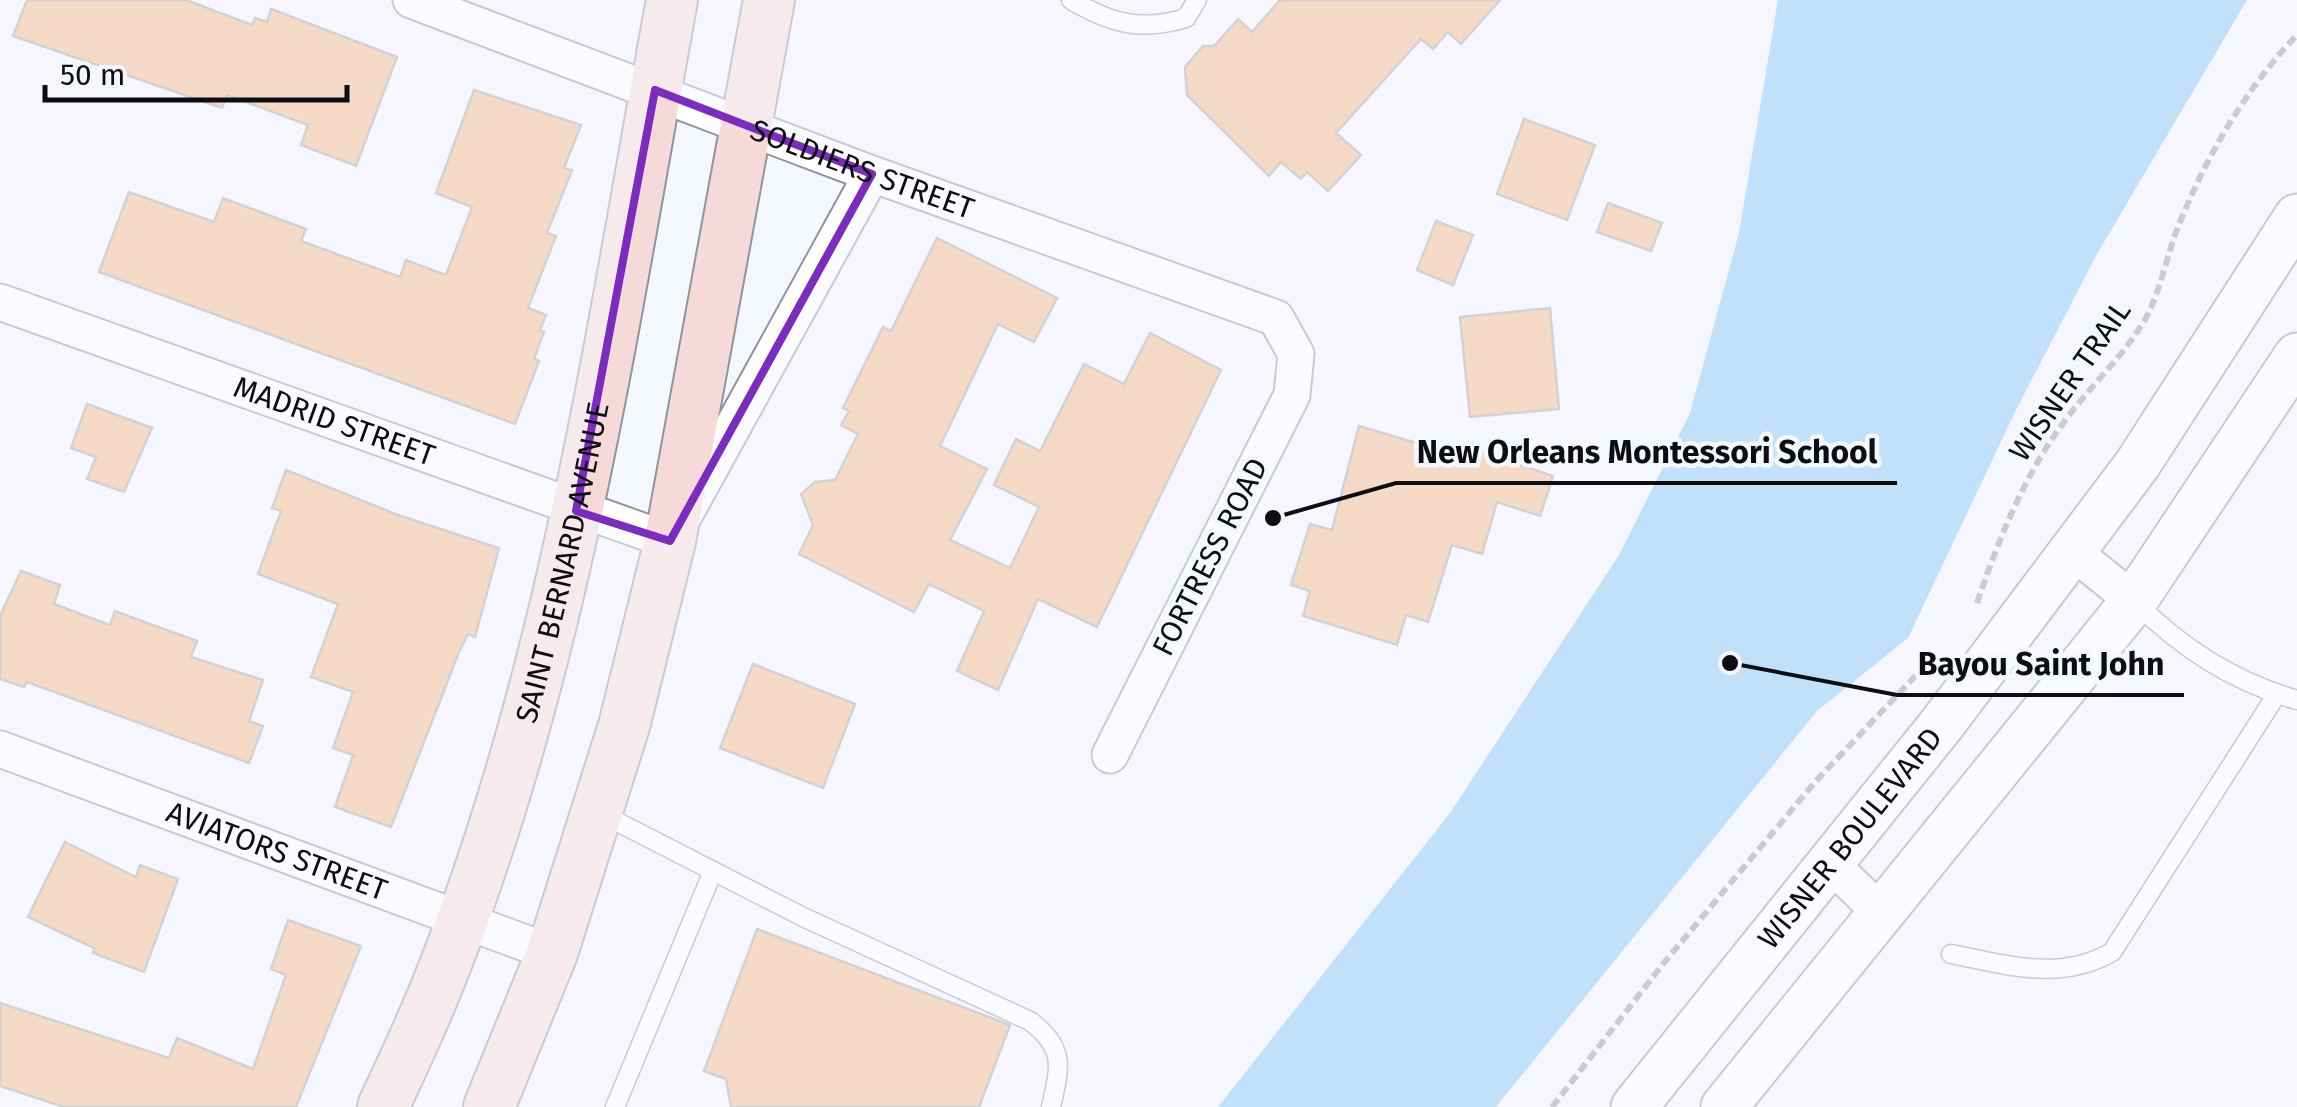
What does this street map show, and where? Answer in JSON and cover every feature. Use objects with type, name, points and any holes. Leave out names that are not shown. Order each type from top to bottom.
[{"type":"main road","name":"SAINT BERNARD AVENUE","points":[[383,1107],[462,920],[534,685],[576,511],[672,0]]},
{"type":"main road","points":[[489,1107],[552,954],[597,812],[670,541],[769,0]]},
{"type":"street","name":"SOLDIERS STREET","points":[[411,0],[872,174],[1276,318],[1296,354]]},
{"type":"street","points":[[670,541],[872,174]]},
{"type":"street","name":"WISNER BOULEVARD","points":[[1634,1107],[1830,863],[2137,465],[2297,217]]},
{"type":"street","name":"MADRID STREET","points":[[0,302],[576,511],[670,541]]},
{"type":"street","name":"FORTRESS ROAD","points":[[1110,755],[1292,395],[1296,354]]},
{"type":"street","points":[[1724,1107],[2134,602],[2209,495],[2297,356]]},
{"type":"street","points":[[2072,551],[2134,602]]},
{"type":"street","name":"AVIATORS STREET","points":[[0,749],[552,954]]},
{"type":"street","points":[[1830,863],[1883,915]]},
{"type":"lane","points":[[1071,0],[1109,22],[1144,27],[1186,18],[1197,0]]},
{"type":"lane","points":[[2134,602],[2184,648],[2220,670],[2297,700]]},
{"type":"lane","points":[[1951,954],[2062,971],[2088,966],[2112,952],[2278,694]]},
{"type":"lane","points":[[597,812],[1030,1021],[1050,1035],[1060,1065],[1051,1107]]},
{"type":"lane","points":[[615,1107],[713,871]]},
{"type":"path","name":"WISNER TRAIL","points":[[1975,611],[2032,469],[2068,415],[2109,372],[2147,316],[2180,223],[2221,140],[2268,65],[2297,35]]},
{"type":"path","points":[[1552,1107],[1663,964],[1815,782],[1948,640]]},
{"type":"highlighted area","points":[[655,90],[872,174],[670,541],[576,511]]},
{"type":"water","points":[[1778,0],[2247,0],[2097,254],[2016,410],[1908,638],[1817,711],[1496,1107],[1218,1107],[1450,813],[1619,555],[1690,413],[1739,233]]},
{"type":"building","points":[[27,0],[186,0],[252,25],[255,18],[267,22],[271,9],[397,57],[356,166],[301,145],[308,125],[227,95],[222,108],[13,36]]},
{"type":"building","points":[[1280,0],[1500,0],[1461,44],[1448,32],[1433,49],[1421,39],[1336,133],[1361,155],[1328,191],[1307,172],[1301,179],[1281,162],[1269,176],[1187,95],[1185,67],[1203,46],[1214,46],[1238,19],[1252,32]]},
{"type":"building","points":[[474,90],[581,125],[564,168],[572,170],[547,233],[556,236],[528,308],[546,315],[534,359],[539,361],[515,424],[99,272],[129,192],[214,222],[223,198],[306,229],[301,241],[400,277],[406,260],[446,275],[472,207],[436,193]]},
{"type":"building","points":[[1524,119],[1595,145],[1567,220],[1497,194]]},
{"type":"building","points":[[1608,203],[1662,223],[1651,251],[1597,232]]},
{"type":"building","points":[[1436,221],[1473,235],[1453,285],[1417,270]]},
{"type":"building","points":[[937,238],[1057,298],[1034,342],[998,324],[940,446],[987,469],[950,540],[1010,568],[1039,507],[994,485],[1016,439],[1040,451],[1084,364],[1124,384],[1150,333],[1221,370],[1097,627],[1038,599],[998,690],[957,671],[984,611],[929,584],[914,612],[799,554],[813,525],[801,494],[815,482],[835,480],[858,434],[841,425],[849,411],[843,408],[883,327],[891,331]]},
{"type":"building","points":[[1550,308],[1559,409],[1470,417],[1460,317]]},
{"type":"building","points":[[87,404],[152,428],[124,492],[87,479],[96,457],[71,448]]},
{"type":"building","points":[[1359,426],[1474,460],[1473,449],[1553,476],[1540,516],[1497,502],[1482,554],[1452,545],[1428,622],[1406,615],[1397,645],[1303,616],[1310,591],[1291,585],[1310,524],[1332,530]]},
{"type":"building","points":[[286,470],[398,515],[499,548],[475,637],[468,634],[459,652],[391,827],[335,807],[353,755],[333,748],[353,692],[311,677],[338,604],[258,574],[281,511],[272,508]]},
{"type":"building","points":[[21,571],[60,585],[54,604],[110,625],[115,611],[197,641],[191,657],[263,680],[249,721],[263,726],[249,763],[27,682],[24,687],[0,679],[0,616]]},
{"type":"building","points":[[753,664],[855,704],[823,788],[720,748]]},
{"type":"building","points":[[65,842],[136,877],[140,865],[178,879],[144,972],[93,953],[94,948],[28,917]]},
{"type":"building","points":[[288,920],[361,946],[296,1107],[64,1107],[0,1086],[0,1003],[169,1058],[177,1038],[253,1069],[286,975],[271,969]]},
{"type":"building","points":[[757,929],[1010,1025],[979,1107],[731,1107],[726,1079],[704,1071]]},
{"type":"place","name":"New Orleans Montessori School","points":[[1273,518]]},
{"type":"place","name":"Bayou Saint John","points":[[1730,663]]}]
